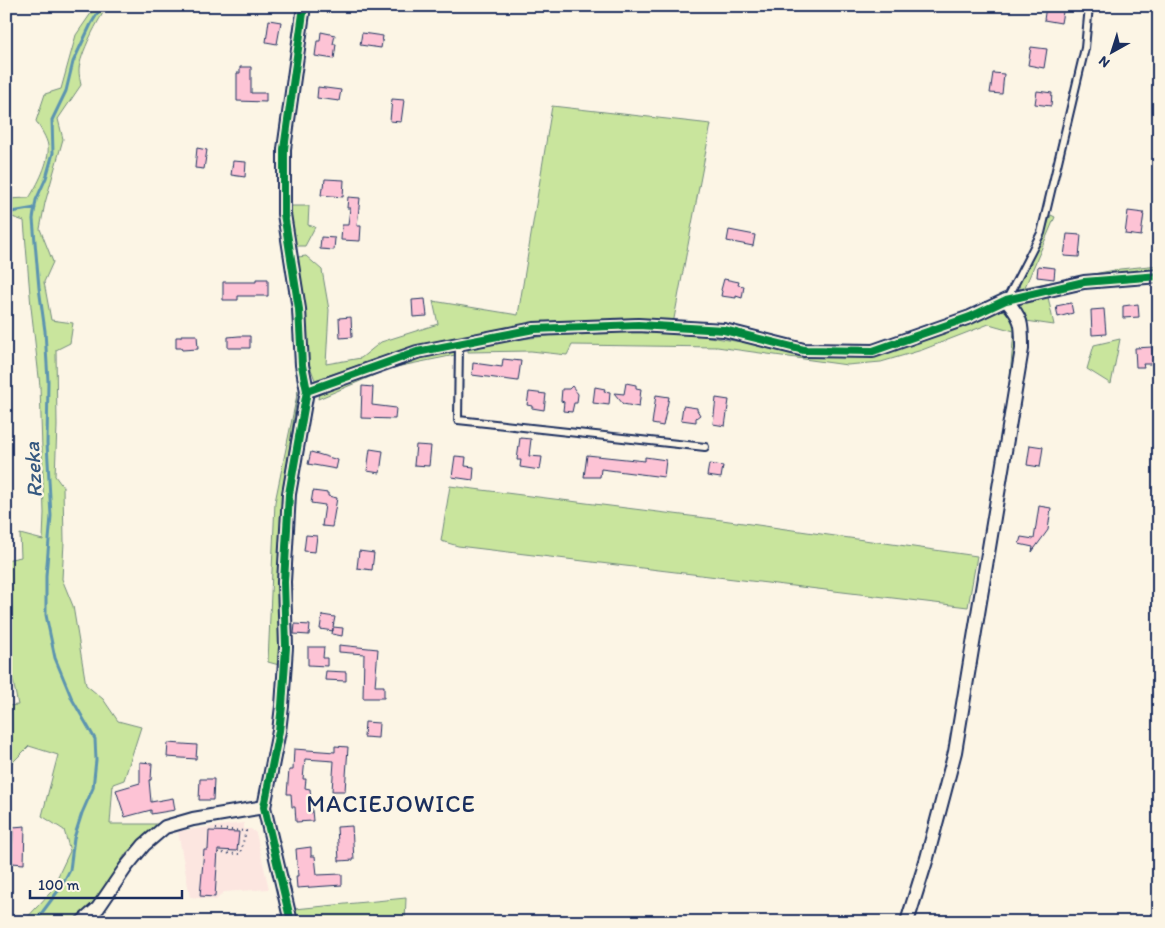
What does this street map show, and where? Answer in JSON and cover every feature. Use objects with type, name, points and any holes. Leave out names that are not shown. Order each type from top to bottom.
[{"type":"street","points":[[291,922],[264,807],[282,706],[286,647],[284,582],[289,494],[307,391],[302,365],[299,309],[284,214],[284,149],[304,6]]},
{"type":"street","points":[[307,391],[417,352],[534,329],[638,325],[724,330],[804,350],[873,351],[978,314],[1006,300],[1084,282],[1159,276]]},
{"type":"street","points":[[907,922],[927,858],[955,752],[1022,349],[1022,324],[1018,314],[1006,300]]},
{"type":"street","points":[[82,922],[98,908],[126,867],[144,845],[165,826],[264,807]]},
{"type":"lane","points":[[1006,300],[1042,233],[1085,48],[1089,6]]},
{"type":"lane","points":[[459,344],[458,420],[705,447]]},
{"type":"path","points":[[216,829],[246,831],[240,854],[216,852]]},
{"type":"shaded area","points":[[244,823],[244,829],[251,829],[256,833],[269,889],[224,892],[216,900],[190,897],[178,831]]},
{"type":"green space","points":[[96,6],[108,6],[95,27],[82,56],[79,70],[81,85],[58,119],[63,139],[45,203],[40,229],[53,262],[44,282],[51,320],[73,323],[70,343],[56,350],[57,426],[55,476],[63,487],[64,542],[62,579],[73,606],[86,685],[103,699],[118,721],[141,727],[124,780],[113,784],[110,824],[161,824],[148,832],[126,853],[95,903],[72,922],[23,922],[50,893],[70,851],[64,830],[42,816],[58,755],[29,746],[13,762],[6,760],[6,706],[18,705],[6,647],[6,560],[21,557],[20,534],[43,540],[44,513],[40,386],[24,221],[12,217],[6,223],[6,199],[29,198],[39,180],[47,159],[48,146],[45,136],[36,121],[45,94],[61,89],[76,35]]},
{"type":"green space","points":[[552,106],[711,124],[673,324],[520,326],[417,345],[315,380],[305,353],[298,257],[306,256],[322,270],[329,310],[326,364],[361,358],[381,342],[438,324],[433,301],[518,315]]},
{"type":"green space","points":[[288,206],[309,206],[308,225],[315,227],[305,246],[295,246]]},
{"type":"green space","points":[[1051,215],[1055,217],[1025,287],[1120,269],[1159,265],[1159,272],[1024,292],[1020,289],[1019,284],[1043,236]]},
{"type":"green space","points":[[1048,297],[1054,325],[1026,321],[1016,304]]},
{"type":"green space","points":[[1002,310],[1012,313],[1018,329],[1007,409],[1014,331],[989,324],[922,350],[881,362],[847,365],[717,347],[572,345],[567,355],[531,351],[468,352],[468,346],[554,335],[633,332],[697,335],[836,357],[869,355],[946,330],[948,333],[964,327],[964,324]]},
{"type":"green space","points":[[1120,339],[1111,384],[1087,369],[1094,345]]},
{"type":"green space","points":[[454,349],[455,355],[391,368],[318,399],[319,393],[416,357]]},
{"type":"green space","points":[[298,390],[289,451],[281,540],[279,665],[268,662],[275,502]]},
{"type":"green space","points":[[450,486],[722,520],[977,556],[968,607],[458,546],[441,541]]},
{"type":"green space","points":[[406,898],[405,922],[299,922],[295,909]]},
{"type":"building","points":[[1046,6],[1064,6],[1061,23],[1044,20]]},
{"type":"building","points":[[269,20],[281,22],[277,44],[266,42]]},
{"type":"building","points":[[321,32],[335,35],[333,44],[336,44],[334,59],[315,56],[317,41],[320,41]]},
{"type":"building","points":[[362,33],[383,36],[381,48],[360,45]]},
{"type":"building","points":[[1031,47],[1047,49],[1044,68],[1028,65]]},
{"type":"building","points":[[240,67],[251,67],[251,93],[266,93],[266,102],[237,101],[237,73],[240,73]]},
{"type":"building","points":[[993,73],[1004,74],[1002,94],[990,93]]},
{"type":"building","points":[[318,87],[341,90],[339,101],[317,98]]},
{"type":"building","points":[[1037,91],[1052,93],[1051,106],[1035,104]]},
{"type":"building","points":[[392,99],[404,100],[401,122],[390,121]]},
{"type":"building","points":[[197,148],[207,150],[204,169],[195,168]]},
{"type":"building","points":[[233,161],[246,162],[245,177],[231,175]]},
{"type":"building","points":[[325,179],[344,180],[343,197],[321,195]]},
{"type":"building","points":[[348,197],[360,198],[357,226],[361,226],[360,241],[341,240],[342,225],[348,225],[350,208],[347,208]]},
{"type":"building","points":[[1128,211],[1144,213],[1141,236],[1125,234]]},
{"type":"building","points":[[729,230],[755,235],[753,246],[727,241]]},
{"type":"building","points":[[1067,234],[1081,235],[1079,257],[1064,256]]},
{"type":"building","points":[[321,237],[335,238],[334,250],[320,249]]},
{"type":"building","points":[[1038,266],[1055,268],[1054,279],[1037,277]]},
{"type":"building","points":[[256,279],[268,279],[268,296],[238,296],[238,300],[223,300],[223,282],[256,282]]},
{"type":"building","points":[[724,279],[739,282],[738,285],[744,286],[742,298],[721,296]]},
{"type":"building","points":[[425,299],[427,316],[413,317],[412,300]]},
{"type":"building","points":[[1071,303],[1073,313],[1058,317],[1056,306]]},
{"type":"building","points":[[1138,304],[1139,317],[1123,318],[1123,306]]},
{"type":"building","points":[[1104,309],[1106,334],[1092,335],[1091,310]]},
{"type":"building","points":[[351,317],[352,337],[340,338],[339,318]]},
{"type":"building","points":[[181,335],[197,335],[198,349],[182,350],[181,348],[176,348],[176,337],[181,337]]},
{"type":"building","points":[[250,336],[250,348],[228,348],[228,337]]},
{"type":"building","points":[[1152,347],[1153,364],[1143,364],[1144,367],[1136,367],[1135,348]]},
{"type":"building","points":[[503,359],[521,361],[518,381],[472,375],[473,363],[502,367]]},
{"type":"building","points":[[626,383],[636,385],[636,388],[641,389],[639,407],[623,404],[614,393],[624,394]]},
{"type":"building","points":[[362,386],[373,387],[372,405],[396,408],[395,419],[361,418]]},
{"type":"building","points":[[572,386],[578,394],[577,403],[574,403],[572,412],[563,411],[564,402],[561,401],[562,389],[569,389]]},
{"type":"building","points":[[595,387],[610,392],[609,405],[593,403]]},
{"type":"building","points":[[529,392],[546,394],[544,410],[527,405]]},
{"type":"building","points":[[656,395],[669,397],[663,426],[652,424]]},
{"type":"building","points":[[716,398],[729,400],[725,426],[713,424]]},
{"type":"building","points":[[683,406],[697,408],[700,415],[696,418],[696,422],[681,420]]},
{"type":"building","points":[[520,438],[531,439],[529,456],[542,457],[540,470],[520,467],[521,460],[517,460]]},
{"type":"building","points":[[416,445],[431,446],[429,466],[414,465]]},
{"type":"building","points":[[1030,445],[1043,447],[1040,467],[1027,465]]},
{"type":"building","points":[[370,449],[383,451],[380,473],[367,471]]},
{"type":"building","points":[[311,452],[338,460],[336,469],[308,464]]},
{"type":"building","points":[[587,455],[645,461],[645,457],[666,460],[664,477],[601,469],[600,477],[584,477]]},
{"type":"building","points":[[455,456],[466,457],[465,466],[474,467],[473,480],[452,477]]},
{"type":"building","points":[[709,464],[723,466],[721,478],[707,476]]},
{"type":"building","points":[[313,491],[328,493],[328,496],[337,498],[332,527],[322,526],[325,505],[311,503]]},
{"type":"building","points":[[1039,506],[1051,508],[1048,530],[1032,552],[1033,547],[1019,544],[1021,537],[1034,539]]},
{"type":"building","points":[[306,535],[317,536],[315,552],[304,551]]},
{"type":"building","points":[[359,551],[374,553],[372,570],[357,568]]},
{"type":"building","points":[[322,615],[335,617],[333,627],[343,628],[342,636],[332,634],[333,631],[320,629]]},
{"type":"building","points":[[295,624],[310,625],[309,635],[294,634]]},
{"type":"building","points":[[339,645],[378,649],[375,686],[384,686],[384,698],[363,698],[364,654],[339,652]]},
{"type":"building","points":[[308,647],[324,647],[323,658],[327,658],[327,666],[308,665]]},
{"type":"building","points":[[326,671],[346,672],[346,681],[325,680]]},
{"type":"building","points":[[365,722],[379,723],[378,738],[364,737]]},
{"type":"building","points":[[168,743],[197,745],[196,759],[167,757]]},
{"type":"building","points":[[335,746],[348,747],[345,791],[332,791],[334,761],[305,759],[303,779],[306,779],[305,788],[310,789],[313,821],[296,822],[295,807],[292,807],[291,794],[287,794],[289,770],[293,770],[294,749],[335,752]]},
{"type":"building","points":[[140,762],[152,763],[151,780],[149,780],[151,802],[173,798],[175,810],[151,814],[151,810],[125,817],[116,790],[140,783]]},
{"type":"building","points":[[200,779],[214,779],[213,800],[199,800]]},
{"type":"building","points":[[25,826],[24,864],[12,863],[13,827]]},
{"type":"building","points":[[352,826],[354,860],[339,861],[337,827]]},
{"type":"building","points":[[209,831],[239,832],[237,851],[218,850],[215,897],[200,896],[204,850],[208,850]]},
{"type":"building","points":[[311,847],[311,856],[315,856],[317,875],[342,874],[342,885],[297,888],[296,849]]},
{"type":"waterway","name":"Rzeka","points":[[35,922],[61,887],[70,870],[74,838],[93,788],[96,760],[95,739],[72,699],[55,658],[46,615],[46,576],[51,516],[47,443],[48,381],[45,331],[33,219],[36,200],[46,178],[53,153],[52,120],[66,91],[73,62],[102,6]]},
{"type":"waterway","points":[[6,213],[35,208]]},
{"type":"cycle path","points":[[291,922],[264,807],[282,706],[286,647],[284,582],[289,494],[307,391],[302,365],[299,309],[284,214],[284,149],[304,6]]},
{"type":"cycle path","points":[[307,391],[417,352],[534,329],[638,325],[724,330],[804,350],[873,351],[970,317],[1006,300],[1084,282],[1159,276]]},
{"type":"district","name":"MACIEJOWICE","points":[[391,803]]}]
